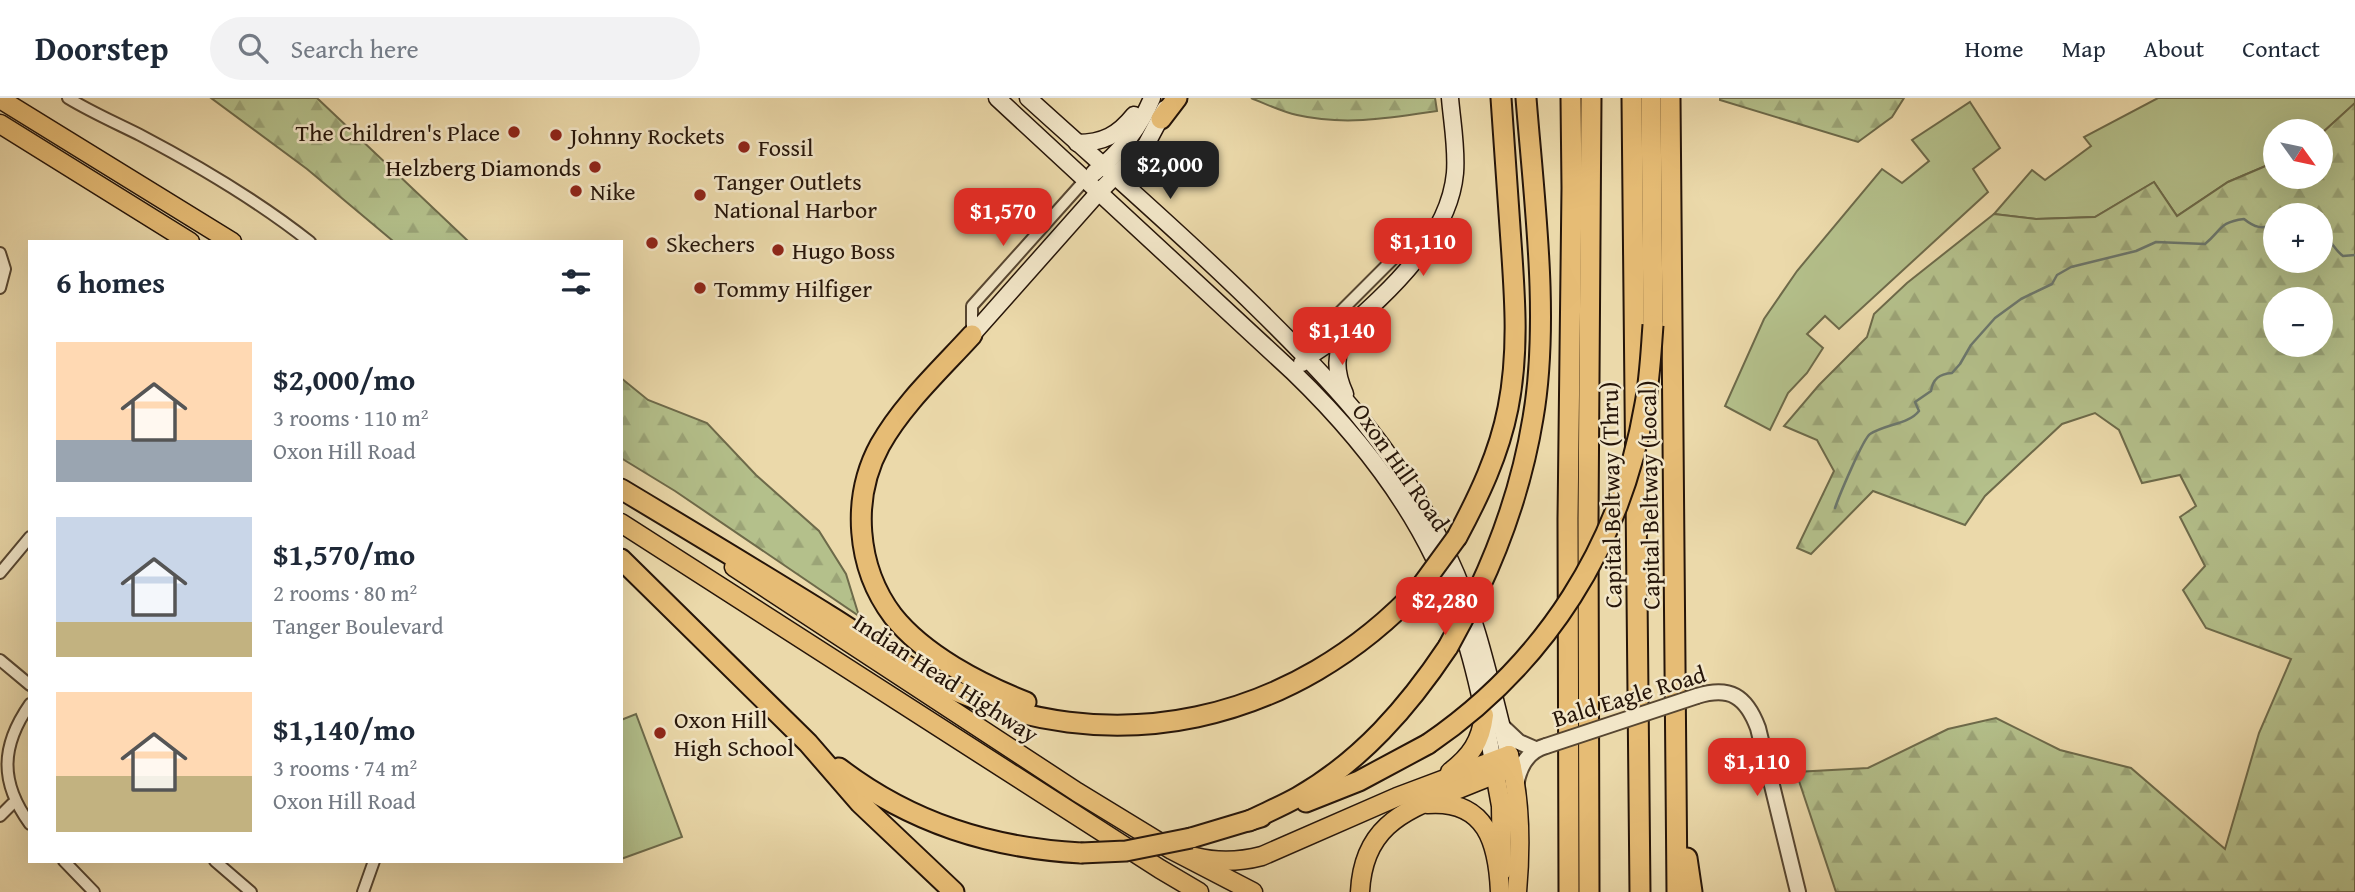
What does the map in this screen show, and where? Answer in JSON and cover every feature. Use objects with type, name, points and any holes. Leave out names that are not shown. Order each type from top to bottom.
[{"type":"highway","points":[[1161,119],[1177,98]]},
{"type":"highway","points":[[623,491],[938,683],[1007,708],[1055,719],[1097,724],[1163,723],[1231,709],[1282,690],[1353,649],[1380,628],[1422,586],[1457,537],[1488,474],[1508,409],[1516,331],[1501,98]]},
{"type":"highway","points":[[1249,821],[1296,798],[1351,760],[1384,730],[1448,647],[1495,554],[1524,465],[1534,417],[1538,377],[1539,278],[1526,98]]},
{"type":"highway","points":[[1569,892],[1571,98]]},
{"type":"highway","name":"Capital Beltway (Thru)","points":[[1589,892],[1591,98]]},
{"type":"highway","name":"Capital Beltway (Thru)","points":[[1632,98],[1640,892]]},
{"type":"highway","points":[[808,743],[842,770],[908,811],[973,837],[1048,851],[1126,851],[1191,838],[1318,798],[1359,781],[1428,744],[1481,704],[1527,658],[1556,620],[1594,560],[1623,492],[1637,444],[1646,403],[1653,325],[1651,98]]},
{"type":"highway","name":"Capital Beltway (Local)","points":[[1670,98],[1677,892]]},
{"type":"highway","points":[[972,335],[890,428],[870,467],[863,488],[860,516],[868,564],[879,592],[894,616],[933,652],[958,670],[1031,705],[1097,724]]},
{"type":"highway","points":[[623,561],[808,743],[860,803],[954,892]]},
{"type":"highway","points":[[1677,778],[1692,892]]},
{"type":"main road","name":"Oxon Hill Road","points":[[997,98],[1293,372],[1335,415],[1362,447],[1421,534],[1440,571],[1455,610],[1484,715],[1504,772],[1520,835],[1517,892]]},
{"type":"main road","name":"Oxon Hill Road","points":[[1028,98],[1202,253],[1308,357],[1349,402],[1405,477],[1449,557],[1464,594],[1502,726],[1504,772]]},
{"type":"main road","points":[[1077,143],[1103,141],[1115,135],[1134,116],[1144,98]]},
{"type":"main road","points":[[972,335],[1098,193],[1152,98]]},
{"type":"main road","points":[[1084,181],[1108,172],[1146,145],[1170,98]]},
{"type":"main road","points":[[1293,372],[1308,357],[1354,323],[1422,253],[1436,231],[1450,200],[1455,172],[1450,98]]},
{"type":"main road","points":[[0,99],[229,240]]},
{"type":"main road","points":[[0,124],[187,240]]},
{"type":"main road","points":[[1349,402],[1341,386],[1336,356],[1354,323]]},
{"type":"main road","name":"Indian Head Highway","points":[[623,491],[950,710],[1172,850],[1253,892]]},
{"type":"main road","name":"Indian Head Highway","points":[[623,524],[1199,892]]},
{"type":"main road","points":[[1172,850],[1226,862],[1243,861],[1262,856],[1432,783],[1471,754],[1482,731],[1484,715]]},
{"type":"main road","points":[[1432,783],[1504,772]]},
{"type":"main road","points":[[1360,892],[1365,858],[1373,842],[1389,823],[1414,807],[1504,772]]},
{"type":"main road","points":[[1500,892],[1504,772]]},
{"type":"main road","points":[[1414,807],[1447,805],[1461,808],[1478,819],[1487,829],[1494,844],[1500,892]]},
{"type":"main road","points":[[1123,845],[1172,892]]},
{"type":"street","points":[[68,98],[253,200],[307,240]]},
{"type":"street","points":[[972,335],[972,306],[1084,181]]},
{"type":"street","points":[[1308,357],[1318,334],[1416,236],[1436,231]]},
{"type":"street","points":[[0,253],[5,269],[0,288]]},
{"type":"street","points":[[0,573],[28,539]]},
{"type":"street","points":[[0,660],[28,683]]},
{"type":"street","name":"Bald Eagle Road","points":[[1504,772],[1523,764],[1541,747],[1697,696],[1724,691],[1742,700],[1753,713],[1798,892]]},
{"type":"street","points":[[28,707],[15,725],[4,749],[3,767],[12,804],[28,822]]},
{"type":"street","name":"Bald Eagle Road","points":[[1502,726],[1519,742],[1541,747]]},
{"type":"street","points":[[0,816],[12,804]]},
{"type":"street","points":[[66,863],[94,892]]},
{"type":"street","points":[[217,863],[251,892]]},
{"type":"street","points":[[363,892],[373,863]]},
{"type":"green space","points":[[211,98],[317,98],[467,240],[392,240],[307,169]]},
{"type":"green space","points":[[1251,98],[1435,98],[1437,111],[1367,120],[1333,120],[1291,114]]},
{"type":"green space","points":[[1720,98],[1904,98],[1892,117],[1858,142]]},
{"type":"green space","points":[[2158,98],[2355,98],[2355,103],[2333,123],[2333,119],[2263,119],[2263,167],[2228,182],[2177,216],[2154,182],[2095,217],[2036,219],[1994,214],[2032,170],[2045,180],[2091,146],[2084,137]]},
{"type":"green space","points":[[1970,102],[2000,148],[1973,169],[1988,192],[1839,329],[1825,316],[1807,334],[1823,348],[1807,373],[1788,393],[1770,430],[1725,406],[1764,319],[1797,271],[1882,169],[1902,183],[1929,161],[1912,140]]},
{"type":"green space","points":[[2355,103],[2355,892],[1836,892],[1796,772],[1868,768],[1948,729],[1996,718],[2060,750],[2131,768],[2225,849],[2259,733],[2291,659],[2206,628],[2183,590],[2205,566],[2180,517],[2196,506],[2180,475],[2142,483],[2119,430],[2095,413],[2062,424],[1985,496],[1965,525],[1873,491],[1811,554],[1797,548],[1834,471],[1817,440],[1784,426],[1819,385],[1867,337],[1874,314],[1907,283],[1994,214],[2036,219],[2095,217],[2154,182],[2177,216],[2228,182],[2263,167],[2263,189],[2333,189],[2333,123]]},
{"type":"green space","points":[[623,380],[648,400],[707,423],[756,475],[819,531],[846,574],[859,616],[675,491],[623,459]]},
{"type":"green space","points":[[636,714],[682,837],[623,858],[623,719]]},
{"type":"waterway","points":[[1835,508],[1857,456],[1870,434],[1915,415],[1919,411],[1915,402],[1931,391],[1937,378],[1952,373],[1971,345],[1995,318],[2021,299],[2052,284],[2057,275],[2071,267],[2136,251],[2156,242],[2205,244],[2225,225],[2236,220],[2244,219],[2263,227]]},
{"type":"waterway","points":[[2333,246],[2343,256],[2355,255]]},
{"type":"place","name":"The Children's Place","points":[[514,132]]},
{"type":"place","name":"Johnny Rockets","points":[[556,135]]},
{"type":"place","name":"Fossil","points":[[744,147]]},
{"type":"place","name":"Helzberg Diamonds","points":[[595,167]]},
{"type":"place","name":"Nike","points":[[576,191]]},
{"type":"place","name":"Tanger Outlets National Harbor","points":[[700,195]]},
{"type":"place","name":"Skechers","points":[[652,243]]},
{"type":"place","name":"Hugo Boss","points":[[778,250]]},
{"type":"place","name":"Tommy Hilfiger","points":[[700,288]]},
{"type":"place","name":"Oxon Hill High School","points":[[660,733]]}]
